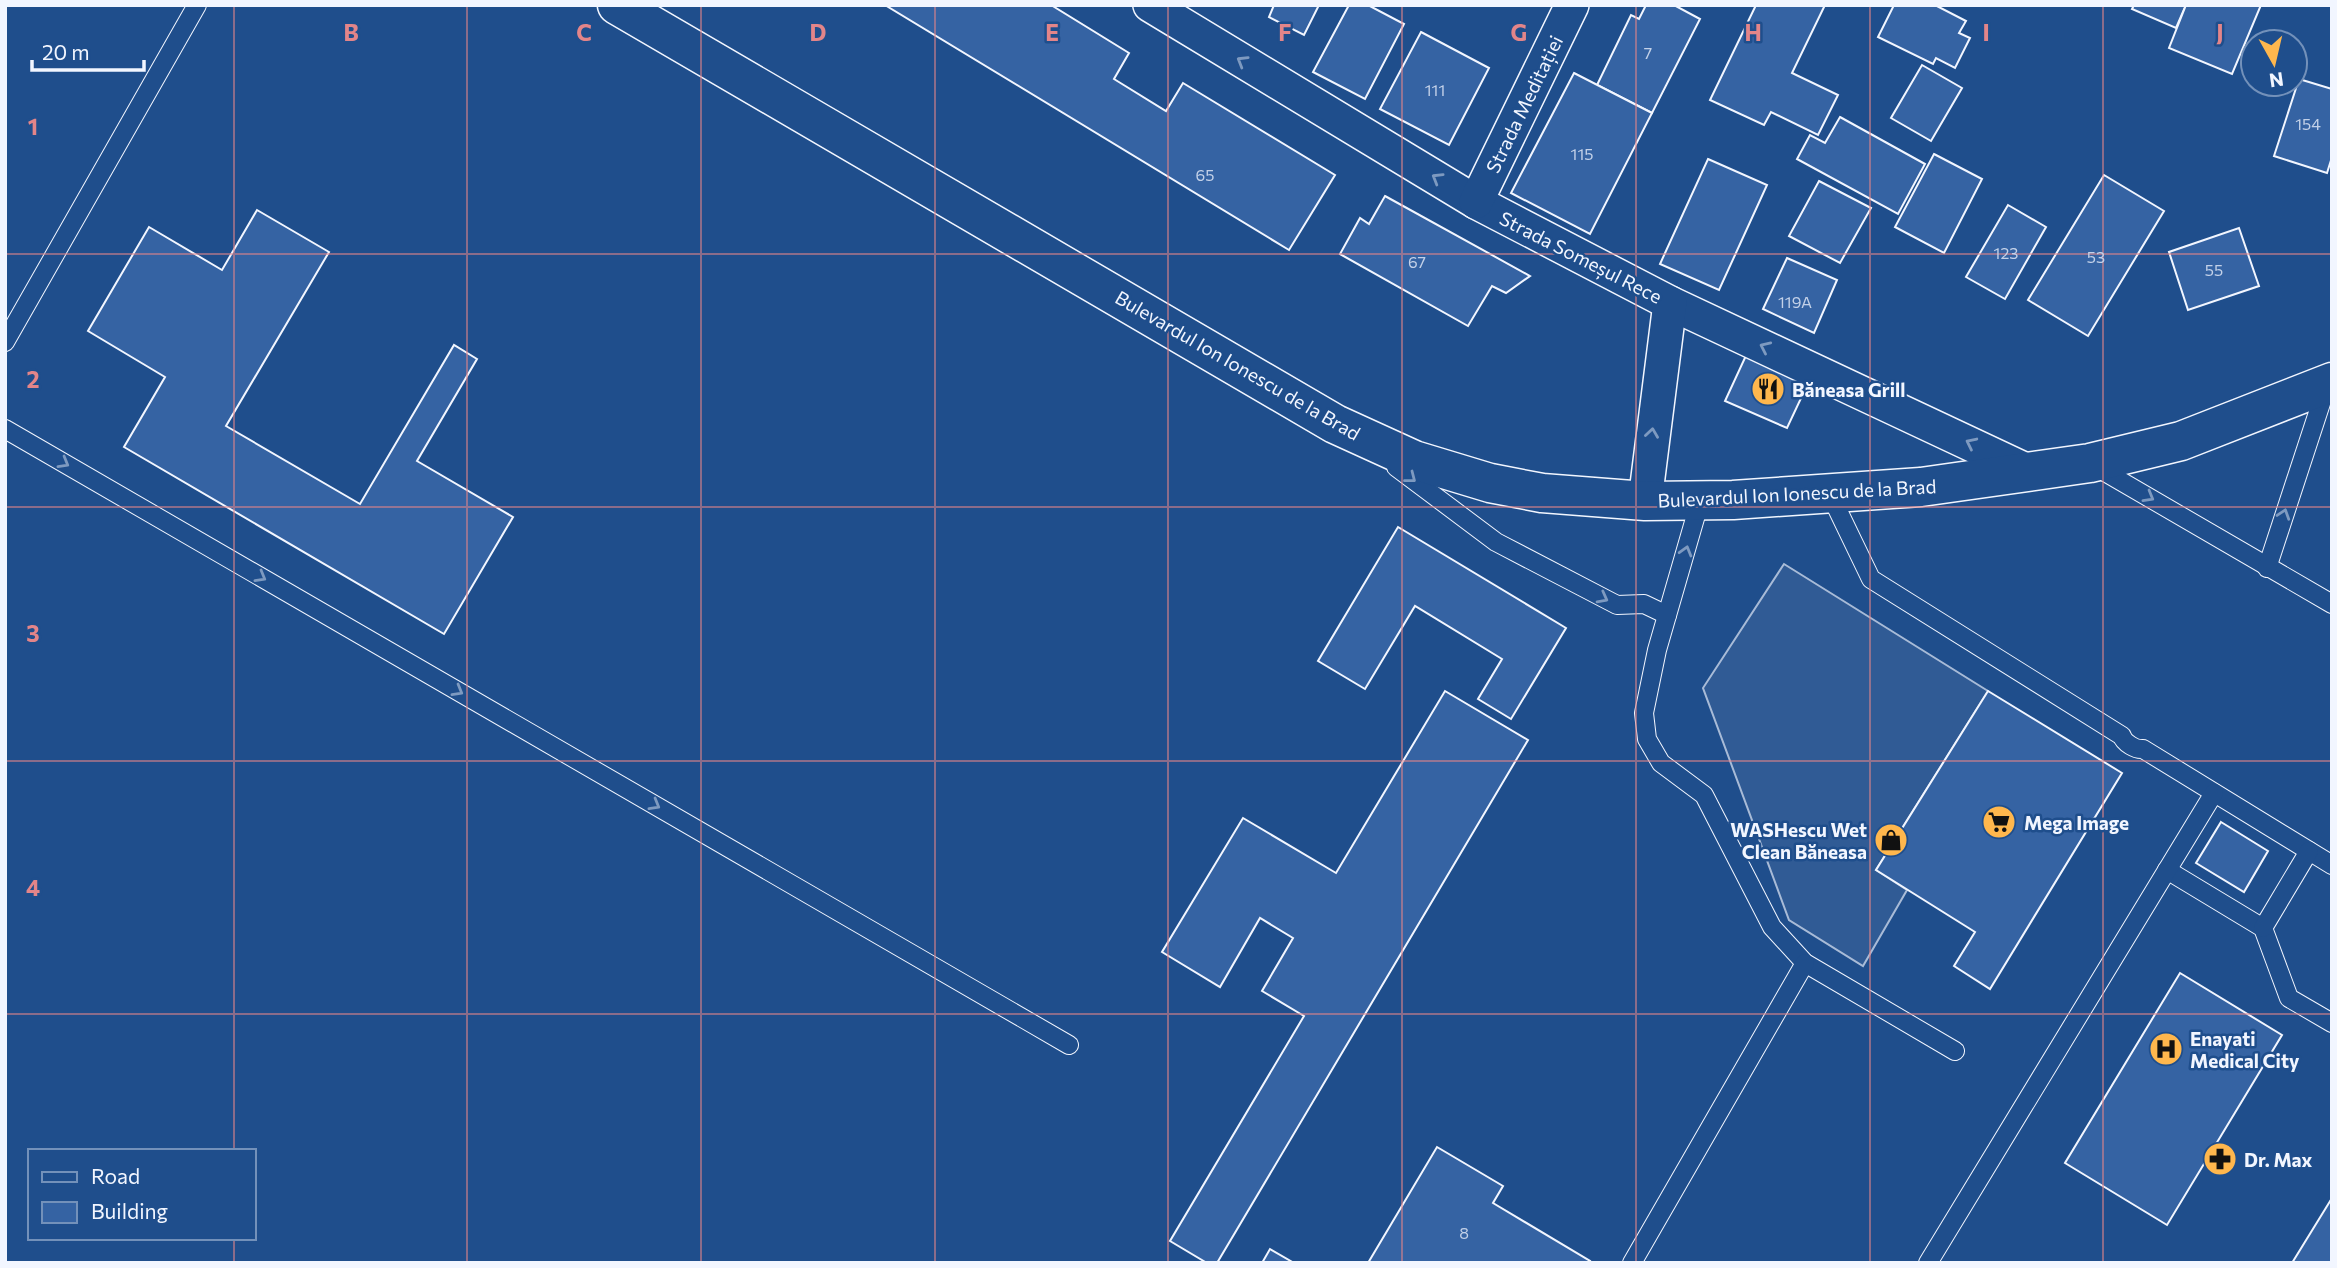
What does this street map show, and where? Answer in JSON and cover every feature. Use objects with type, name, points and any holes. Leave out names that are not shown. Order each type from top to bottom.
[{"type":"main road","name":"Bulevardul Ion Ionescu de la Brad","points":[[617,5],[1335,424],[1414,460],[1490,483],[1542,493],[1645,501],[1700,501],[1921,487],[2090,463],[2181,440],[2329,383]]},
{"type":"street","name":"Strada Someșul Rece","points":[[1150,5],[1476,202],[1670,303],[2032,473]]},
{"type":"street","name":"Strada Meditației","points":[[1476,202],[1572,5]]},
{"type":"street","points":[[1645,501],[1670,303]]},
{"type":"lane","points":[[5,342],[197,5]]},
{"type":"lane","points":[[2267,568],[2329,383]]},
{"type":"lane","points":[[1335,424],[1496,542],[1617,606],[1644,604],[1667,615]]},
{"type":"lane","points":[[5,429],[1069,1045]]},
{"type":"lane","points":[[2090,463],[2332,604]]},
{"type":"lane","points":[[1830,494],[1871,579],[2122,736],[2139,750],[2143,749],[2332,866]]},
{"type":"lane","points":[[1700,501],[1657,650],[1644,713],[1647,739],[1661,762],[1704,795],[1772,927],[1805,963],[1955,1051]]},
{"type":"lane","points":[[1928,1263],[2214,793]]},
{"type":"lane","points":[[2263,928],[2309,851]]},
{"type":"lane","points":[[2167,870],[2263,928],[2289,998],[2332,1023]]},
{"type":"lane","points":[[1632,1263],[1805,963]]},
{"type":"shaded area","points":[[1784,564],[1988,691],[1876,870],[1907,890],[1863,966],[1789,920],[1703,688]]},
{"type":"building","points":[[885,5],[1051,5],[1129,53],[1114,79],[1166,111],[1183,83],[1335,175],[1289,250]]},
{"type":"building","points":[[1274,5],[1319,5],[1304,35],[1269,17]]},
{"type":"building","points":[[1349,5],[1368,5],[1404,24],[1365,99],[1313,72]]},
{"type":"building","points":[[1646,5],[1674,5],[1700,19],[1652,113],[1597,85],[1631,15],[1639,19]]},
{"type":"building","points":[[1756,5],[1825,5],[1792,73],[1838,95],[1818,135],[1771,112],[1764,125],[1710,100]]},
{"type":"building","points":[[1894,5],[1935,5],[1966,21],[1959,33],[1970,38],[1955,68],[1936,58],[1933,64],[1878,37]]},
{"type":"building","points":[[2134,5],[2186,5],[2176,28],[2132,9]]},
{"type":"building","points":[[2186,5],[2261,5],[2251,28],[2239,28],[2239,57],[2232,74],[2169,48]]},
{"type":"building","points":[[1421,32],[1489,68],[1449,145],[1380,109]]},
{"type":"building","points":[[1922,65],[1962,88],[1931,141],[1891,118]]},
{"type":"building","points":[[1574,73],[1652,113],[1590,234],[1511,193]]},
{"type":"building","points":[[2309,82],[2332,89],[2332,157],[2327,173],[2274,156],[2293,98],[2309,98]]},
{"type":"building","points":[[1840,117],[1925,164],[1898,214],[1797,159],[1810,135],[1825,143]]},
{"type":"building","points":[[1934,154],[1982,179],[1944,253],[1895,227]]},
{"type":"building","points":[[1708,159],[1767,185],[1719,290],[1660,264]]},
{"type":"building","points":[[2104,175],[2164,211],[2088,336],[2028,300]]},
{"type":"building","points":[[1819,181],[1871,208],[1840,263],[1789,236]]},
{"type":"building","points":[[1385,196],[1530,276],[1506,293],[1492,286],[1468,326],[1340,254],[1360,218],[1369,224]]},
{"type":"building","points":[[2008,205],[2046,227],[2005,299],[1966,277]]},
{"type":"building","points":[[257,210],[329,252],[226,426],[360,504],[454,345],[477,359],[417,461],[513,517],[444,634],[124,447],[165,377],[88,331],[149,227],[222,270]]},
{"type":"building","points":[[2239,228],[2259,286],[2188,310],[2169,252]]},
{"type":"building","points":[[1787,258],[1837,280],[1814,333],[1763,309]]},
{"type":"building","name":"Băneasa Grill","points":[[1749,349],[1811,377],[1787,428],[1725,401]]},
{"type":"building","points":[[1398,527],[1566,628],[1511,719],[1478,699],[1502,659],[1415,606],[1365,689],[1318,661]]},
{"type":"building","points":[[1445,691],[1528,740],[1217,1263],[1207,1263],[1170,1241],[1304,1016],[1262,991],[1293,938],[1260,918],[1220,987],[1162,952],[1243,818],[1336,873]]},
{"type":"building","name":"Mega Image","points":[[1988,691],[2122,773],[1990,989],[1954,966],[1975,932],[1876,870]]},
{"type":"building","points":[[2221,822],[2268,851],[2244,892],[2196,863]]},
{"type":"building","points":[[2180,973],[2282,1035],[2167,1225],[2065,1163]]},
{"type":"building","points":[[1437,1147],[1503,1186],[1493,1203],[1590,1261],[1589,1263],[1368,1263]]},
{"type":"building","points":[[2332,1198],[2332,1263],[2292,1263]]},
{"type":"building","points":[[1270,1249],[1294,1263],[1262,1263]]},
{"type":"place","name":"Băneasa Grill","points":[[1768,389]]},
{"type":"place","name":"Mega Image","points":[[1999,822]]},
{"type":"place","name":"WASHescu Wet Clean Băneasa","points":[[1891,840]]},
{"type":"place","name":"Enayati Medical City","points":[[2166,1049]]},
{"type":"place","name":"Dr. Max","points":[[2220,1159]]}]
